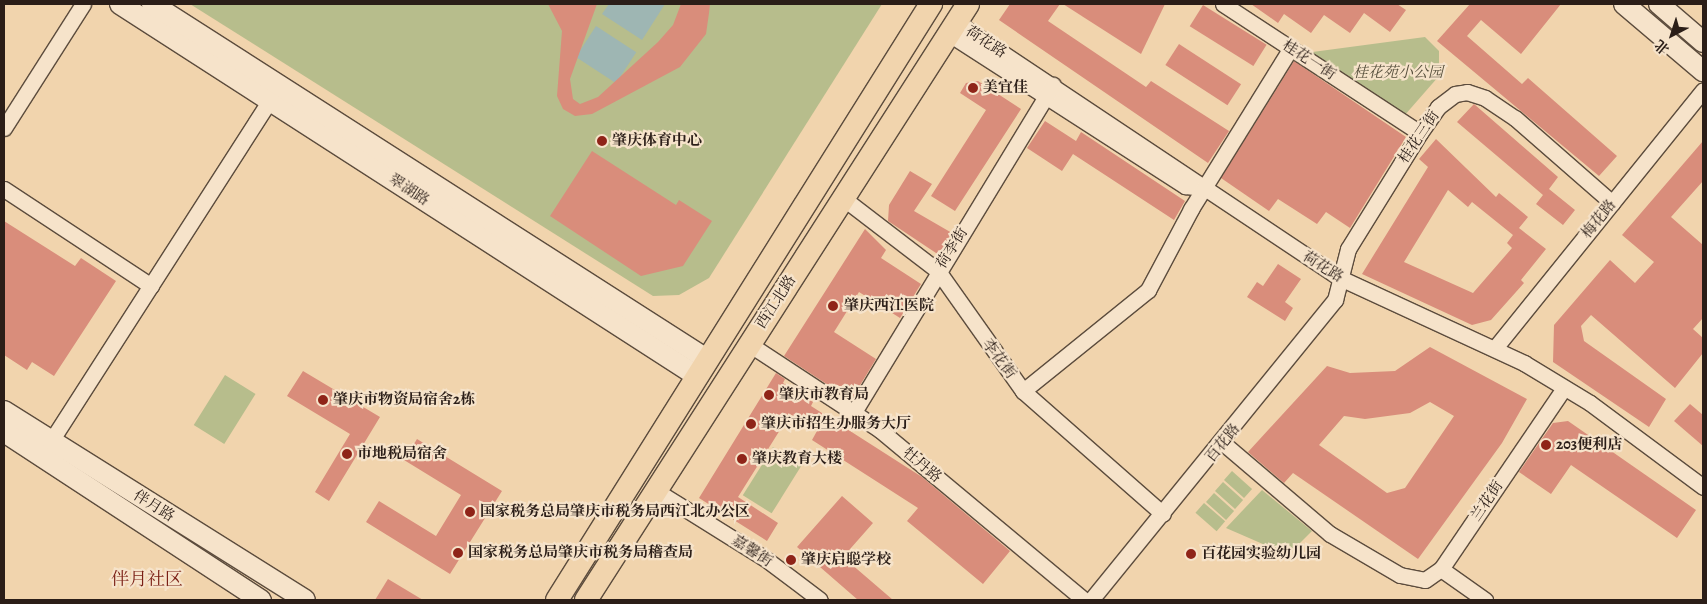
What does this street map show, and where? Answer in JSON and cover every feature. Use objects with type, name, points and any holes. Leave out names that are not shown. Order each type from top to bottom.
[{"type":"main road","name":"西江北路","points":[[556,600],[931,4]]},
{"type":"main road","name":"西江北路","points":[[586,600],[968,4]]},
{"type":"street","points":[[4,128],[84,4]]},
{"type":"street","name":"翠湖路","points":[[120,4],[274,93],[702,368]]},
{"type":"street","name":"翠湖路","points":[[152,4],[274,93]]},
{"type":"street","name":"桂花一街","points":[[1223,4],[1420,133]]},
{"type":"street","points":[[1624,4],[1703,71]]},
{"type":"street","points":[[1659,4],[1703,42]]},
{"type":"street","name":"荷花路","points":[[952,28],[1204,188],[1338,277],[1495,348],[1564,388],[1703,486]]},
{"type":"street","points":[[1023,391],[1148,290],[1204,188],[1291,48]]},
{"type":"street","name":"梅花路","points":[[1495,348],[1703,90]]},
{"type":"street","name":"荷李街","points":[[854,412],[1049,91]]},
{"type":"street","points":[[51,441],[274,93]]},
{"type":"street","name":"桂花三街","points":[[1338,277],[1348,249],[1420,133],[1438,107],[1455,94],[1476,95],[1515,118],[1612,203]]},
{"type":"street","points":[[4,189],[151,286]]},
{"type":"street","name":"李花街","points":[[843,198],[938,271],[1023,391],[1163,514]]},
{"type":"street","name":"百花路","points":[[1091,600],[1223,443],[1335,300],[1338,277]]},
{"type":"street","name":"牡丹路","points":[[749,344],[854,412],[1084,600]]},
{"type":"street","name":"兰花街","points":[[1441,569],[1564,388]]},
{"type":"street","name":"伴月路","points":[[4,411],[305,600]]},
{"type":"street","name":"伴月路","points":[[4,432],[260,600]]},
{"type":"street","points":[[1223,443],[1338,539],[1416,581],[1441,569],[1485,600]]},
{"type":"street","name":"嘉馨街","points":[[655,490],[767,560],[820,600]]},
{"type":"green space","name":"肇庆体育中心","points":[[190,4],[882,4],[709,278],[679,295],[653,296]]},
{"type":"green space","name":"桂花苑小公园","points":[[1425,37],[1439,51],[1439,76],[1404,116],[1305,53]]},
{"type":"green space","points":[[225,375],[256,394],[224,444],[194,425]]},
{"type":"green space","points":[[773,447],[802,465],[772,513],[743,495]]},
{"type":"green space","points":[[1232,471],[1252,489],[1244,498],[1224,480]]},
{"type":"green space","points":[[1223,482],[1243,500],[1235,509],[1215,491]]},
{"type":"green space","points":[[1262,490],[1312,531],[1288,555],[1226,528]]},
{"type":"green space","points":[[1214,493],[1234,511],[1226,520],[1206,502]]},
{"type":"green space","points":[[1204,503],[1225,521],[1217,531],[1195,513]]},
{"type":"water","points":[[609,4],[665,4],[642,40],[602,14]]},
{"type":"water","points":[[596,26],[636,52],[616,83],[576,57]]},
{"type":"building","points":[[548,4],[597,4],[570,79],[573,99],[580,104],[598,97],[658,42],[673,25],[681,4],[710,4],[706,34],[680,67],[592,114],[575,116],[563,109],[557,96],[562,31]]},
{"type":"building","points":[[1010,4],[1060,4],[1048,21],[1146,87],[1151,81],[1229,131],[1208,163],[999,20]]},
{"type":"building","points":[[1063,4],[1165,4],[1141,54]]},
{"type":"building","points":[[1251,4],[1397,4],[1406,10],[1390,32],[1364,13],[1350,33],[1324,15],[1311,33],[1284,14],[1278,23]]},
{"type":"building","points":[[1470,4],[1561,4],[1521,54],[1481,20],[1467,36],[1522,84],[1528,78],[1617,156],[1599,176],[1437,41]]},
{"type":"building","points":[[1203,5],[1267,45],[1253,66],[1190,26]]},
{"type":"building","points":[[1179,44],[1241,84],[1227,105],[1165,65]]},
{"type":"building","points":[[1294,61],[1406,137],[1350,228],[1326,212],[1317,224],[1278,199],[1269,211],[1221,178]]},
{"type":"building","points":[[978,81],[1021,109],[955,211],[931,196],[986,110],[960,93],[966,83]]},
{"type":"building","points":[[1474,104],[1558,177],[1549,189],[1575,210],[1563,225],[1536,204],[1543,195],[1457,122]]},
{"type":"building","points":[[1045,121],[1076,141],[1081,132],[1185,201],[1174,220],[1073,154],[1062,171],[1027,148]]},
{"type":"building","points":[[1436,139],[1496,197],[1499,193],[1528,217],[1519,228],[1546,249],[1521,280],[1524,283],[1491,320],[1472,325],[1362,274],[1428,167],[1419,159]],"holes":[[[1448,190],[1468,207],[1472,202],[1513,235],[1507,243],[1512,248],[1473,293],[1404,262]]]},
{"type":"building","points":[[1703,141],[1703,181],[1671,217],[1703,245],[1703,318],[1693,329],[1703,338],[1703,353],[1675,388],[1591,315],[1581,326],[1584,341],[1666,399],[1649,427],[1553,362],[1554,325],[1610,260],[1635,283],[1654,262],[1622,235]]},
{"type":"building","points":[[592,151],[676,205],[679,200],[712,221],[683,266],[641,276],[550,216]]},
{"type":"building","points":[[910,171],[932,184],[914,211],[952,233],[939,255],[888,221],[889,205]]},
{"type":"building","points":[[4,221],[75,266],[81,258],[116,281],[54,376],[32,362],[27,370],[4,355]]},
{"type":"building","name":"肇庆西江医院","points":[[865,229],[886,250],[881,258],[921,284],[900,318],[859,292],[834,332],[876,359],[851,400],[784,356]]},
{"type":"building","points":[[1278,264],[1301,279],[1285,302],[1293,308],[1285,321],[1247,297],[1257,282],[1263,286]]},
{"type":"building","points":[[1430,347],[1527,399],[1502,443],[1418,559],[1293,473],[1284,483],[1248,452],[1327,366],[1350,373],[1395,371]],"holes":[[[1430,402],[1454,416],[1405,488],[1387,493],[1319,445],[1344,416],[1365,419],[1410,413]]]},
{"type":"building","points":[[303,371],[380,417],[329,501],[315,492],[350,434],[287,396]]},
{"type":"building","points":[[776,373],[785,379],[783,383],[813,402],[811,406],[922,477],[1010,551],[983,584],[907,521],[918,508],[812,440],[817,431],[790,414],[738,497],[778,523],[767,541],[699,498]]},
{"type":"building","points":[[1690,404],[1703,415],[1703,446],[1674,421]]},
{"type":"building","points":[[1568,421],[1696,510],[1677,538],[1571,465],[1551,494],[1519,472],[1553,423]]},
{"type":"building","name":"国家税务总局肇庆市税务局西江北办公区","points":[[417,439],[502,491],[450,574],[366,522],[379,501],[436,536],[461,495],[404,460]]},
{"type":"building","points":[[842,496],[873,523],[843,557],[893,600],[858,600],[797,547]]},
{"type":"building","points":[[388,579],[423,600],[375,600]]},
{"type":"place","name":"美宜佳","points":[[973,88]]},
{"type":"place","name":"肇庆体育中心","points":[[602,141]]},
{"type":"place","name":"肇庆西江医院","points":[[833,306]]},
{"type":"place","name":"肇庆市教育局","points":[[769,395]]},
{"type":"place","name":"肇庆市物资局宿舍2栋","points":[[323,400]]},
{"type":"place","name":"肇庆市招生办服务大厅","points":[[751,424]]},
{"type":"place","name":"203便利店","points":[[1546,445]]},
{"type":"place","name":"市地税局宿舍","points":[[347,454]]},
{"type":"place","name":"肇庆教育大楼","points":[[742,459]]},
{"type":"place","name":"国家税务总局肇庆市税务局西江北办公区","points":[[470,512]]},
{"type":"place","name":"国家税务总局肇庆市税务局稽查局","points":[[458,553]]},
{"type":"place","name":"百花园实验幼儿园","points":[[1191,554]]},
{"type":"place","name":"肇庆启聪学校","points":[[791,560]]},
{"type":"district","name":"伴月社区","points":[[147,579]]}]
